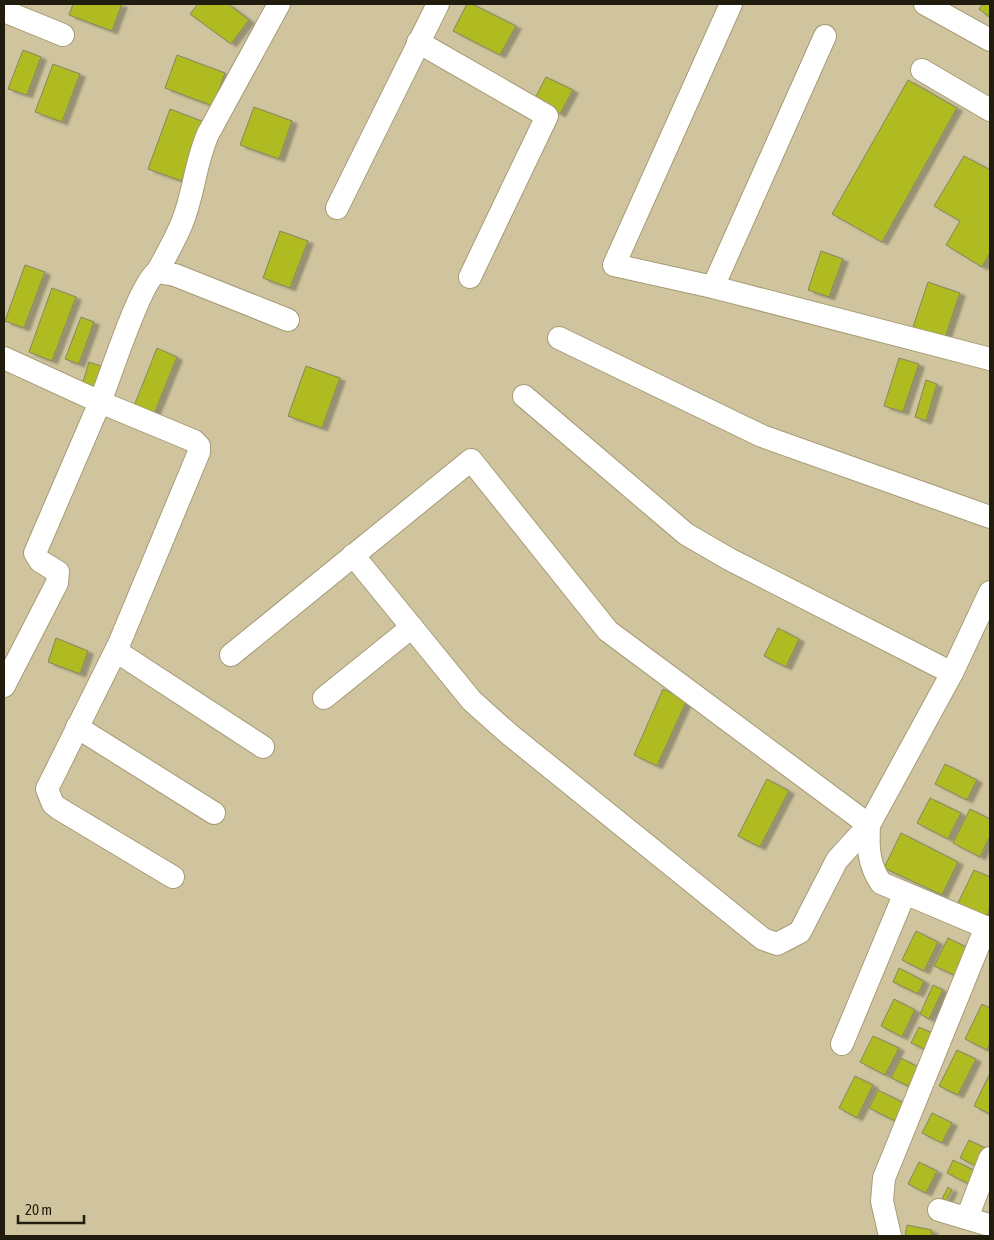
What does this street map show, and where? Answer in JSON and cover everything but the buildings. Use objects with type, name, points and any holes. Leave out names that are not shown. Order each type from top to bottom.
[{"type":"street","points":[[4,686],[57,584],[58,572],[40,561],[35,553],[100,402],[134,313],[151,277],[158,272],[182,223],[192,190],[198,156],[208,134],[279,4]]},
{"type":"street","points":[[338,208],[438,4]]},
{"type":"street","points":[[731,4],[614,265],[713,287],[990,359]]},
{"type":"street","points":[[925,4],[990,40]]},
{"type":"street","points":[[4,11],[63,36]]},
{"type":"street","points":[[713,287],[825,36]]},
{"type":"street","points":[[418,42],[547,116],[470,277]]},
{"type":"street","points":[[922,70],[990,110]]},
{"type":"street","points":[[158,272],[175,274],[288,320]]},
{"type":"street","points":[[559,338],[762,436],[990,517]]},
{"type":"street","points":[[4,358],[100,402],[194,441],[200,448],[116,651],[47,789],[53,804],[173,877]]},
{"type":"street","points":[[524,396],[686,534],[729,559],[952,672]]},
{"type":"street","points":[[232,655],[471,460],[608,632],[869,825]]},
{"type":"street","points":[[353,555],[472,701],[494,721],[763,939],[778,944],[800,932],[837,860],[869,825],[952,672],[990,592]]},
{"type":"street","points":[[324,698],[412,627]]},
{"type":"street","points":[[116,651],[263,747]]},
{"type":"street","points":[[77,727],[214,813]]},
{"type":"street","points":[[869,825],[868,852],[873,872],[881,883],[988,928],[884,1178],[882,1201],[890,1236]]},
{"type":"street","points":[[842,1044],[904,894]]},
{"type":"street","points":[[967,1218],[990,1158]]},
{"type":"street","points":[[939,1210],[989,1225]]}]
